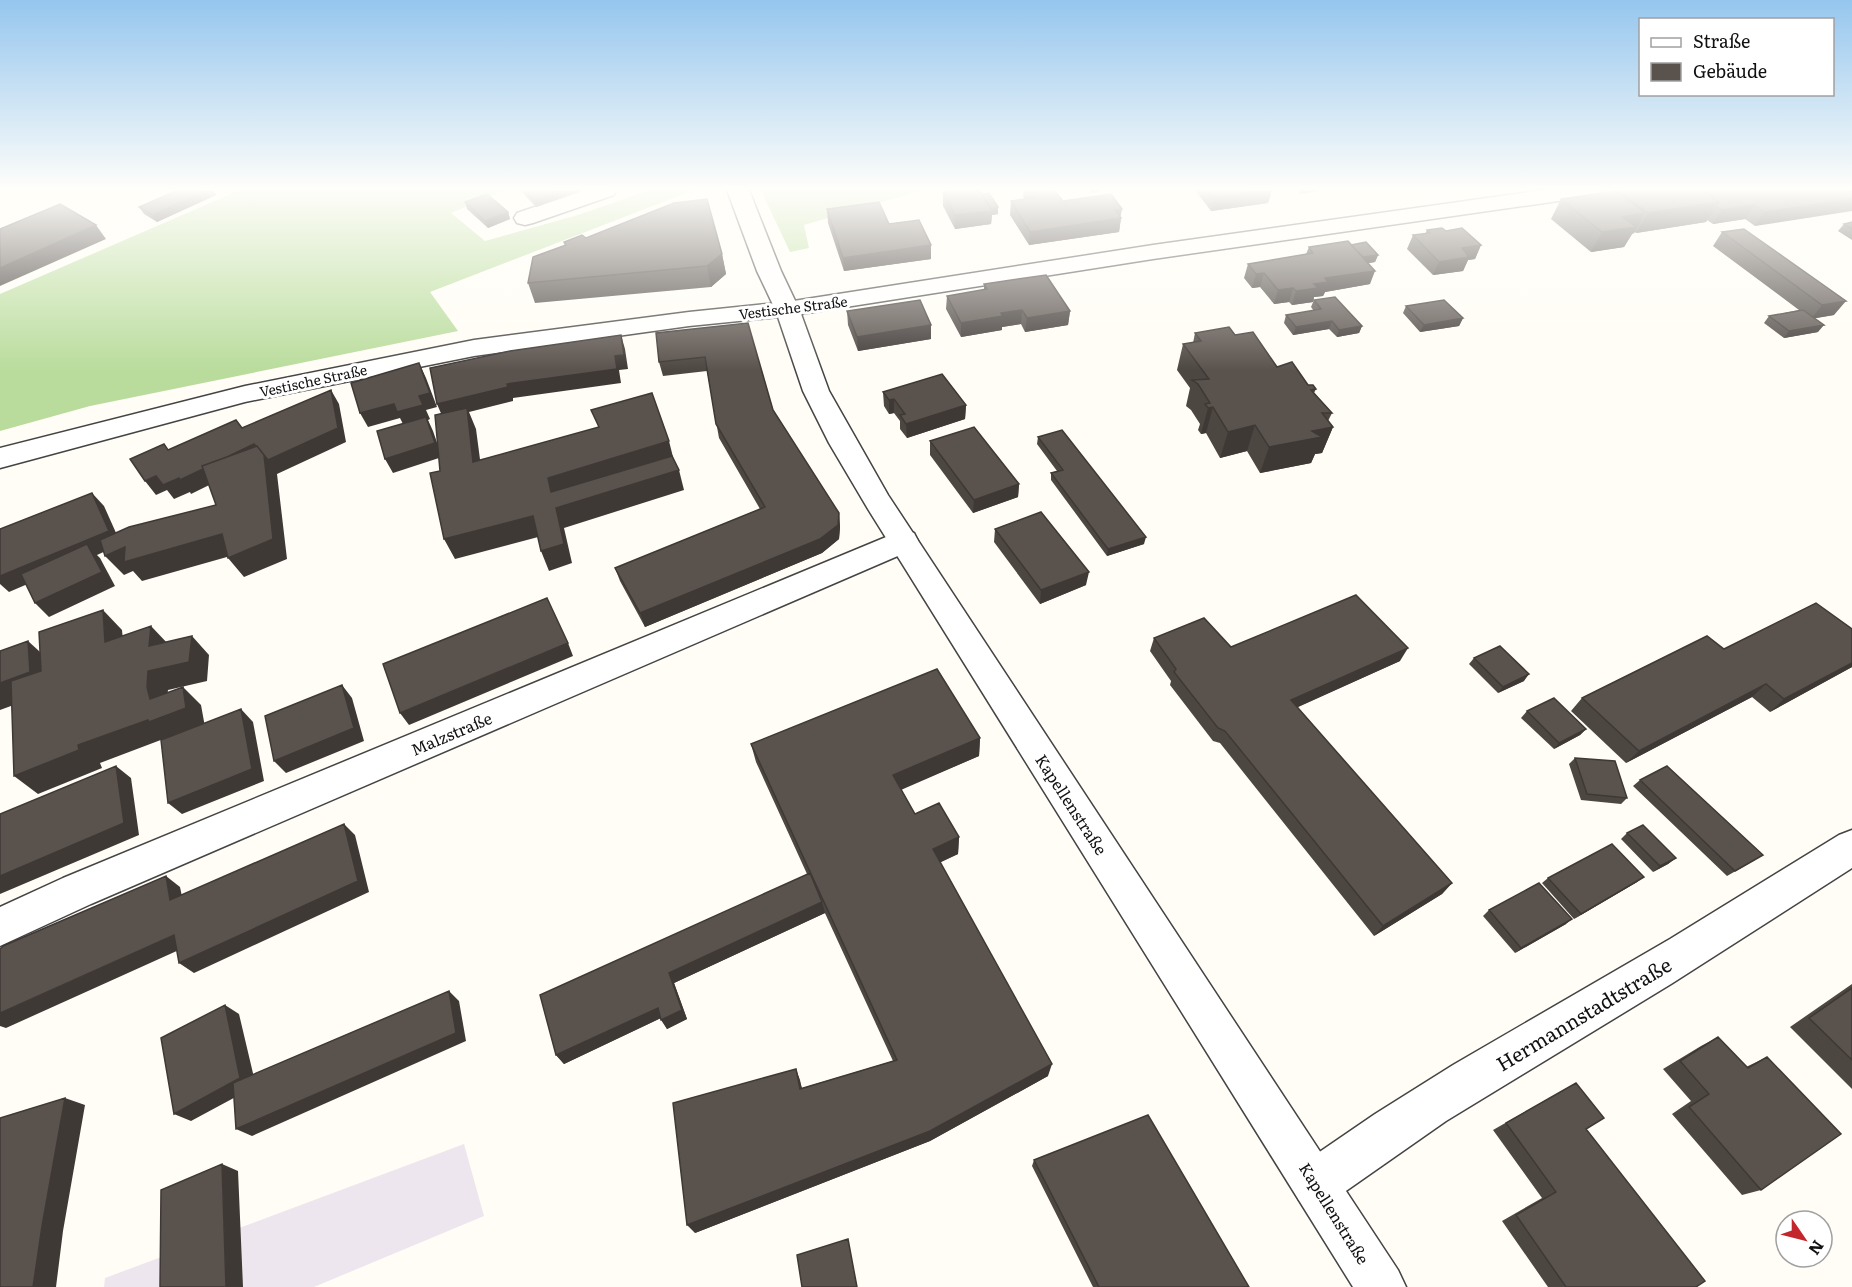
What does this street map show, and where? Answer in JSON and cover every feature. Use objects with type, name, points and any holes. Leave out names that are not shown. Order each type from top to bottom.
[{"type":"street","name":"Kapellenstraße","points":[[761,250],[787,309],[816,391],[827,414],[903,541],[1381,1287]]},
{"type":"street","name":"Vestische Straße","points":[[0,458],[244,394],[430,357],[582,332],[787,309],[1166,250]]},
{"type":"street","name":"Malzstraße","points":[[0,927],[99,881],[903,541]]},
{"type":"street","name":"Hermannstadtstraße","points":[[1316,1183],[1368,1144],[1436,1101],[1631,985],[1852,847]]},
{"type":"shaded area","points":[[464,1144],[484,1216],[314,1287],[104,1287],[105,1278]]},
{"type":"green space","points":[[101,250],[539,250],[430,292],[458,331],[90,406],[0,431],[0,294]]},
{"type":"building","points":[[0,250],[40,250],[0,268]]},
{"type":"building","points":[[552,250],[721,250],[722,254],[707,266],[528,283],[533,257]]},
{"type":"building","points":[[840,250],[897,250],[843,258]]},
{"type":"building","points":[[1311,250],[1356,250],[1375,271],[1325,278],[1328,282],[1314,284],[1318,288],[1296,291],[1293,288],[1278,290],[1264,273],[1256,274],[1248,264],[1313,253]]},
{"type":"building","points":[[1356,250],[1373,250],[1378,255],[1363,257]]},
{"type":"building","points":[[1428,250],[1464,250],[1469,257],[1439,262]]},
{"type":"building","points":[[1747,250],[1774,250],[1846,301],[1822,305]]},
{"type":"building","points":[[1046,275],[1070,311],[1027,318],[1022,310],[1001,313],[1003,316],[961,323],[947,296],[987,289],[984,284]]},
{"type":"building","points":[[1335,297],[1362,326],[1339,330],[1332,321],[1296,327],[1286,315],[1321,309],[1314,300]]},
{"type":"building","points":[[920,300],[931,325],[857,337],[847,311]]},
{"type":"building","points":[[1444,300],[1463,318],[1424,325],[1406,306]]},
{"type":"building","points":[[1803,310],[1824,325],[1789,331],[1769,316]]},
{"type":"building","points":[[748,323],[773,410],[839,513],[838,525],[820,539],[640,613],[615,568],[765,507],[716,424],[705,357],[659,362],[656,333]]},
{"type":"building","points":[[1229,327],[1235,335],[1253,332],[1277,367],[1292,362],[1308,385],[1313,385],[1316,389],[1311,390],[1332,413],[1322,413],[1333,427],[1312,431],[1322,437],[1269,447],[1255,425],[1228,432],[1213,407],[1208,408],[1205,404],[1210,403],[1198,384],[1192,380],[1209,379],[1183,344],[1201,341],[1195,333]]},
{"type":"building","points":[[621,335],[624,355],[615,356],[617,369],[507,384],[508,387],[437,404],[430,368],[510,351]]},
{"type":"building","points":[[419,363],[430,393],[419,396],[423,405],[397,412],[394,404],[360,413],[351,383]]},
{"type":"building","points":[[942,374],[966,405],[906,424],[900,415],[905,414],[894,399],[889,400],[883,392]]},
{"type":"building","points":[[331,390],[338,428],[268,460],[254,444],[202,466],[203,469],[180,480],[179,478],[163,485],[156,476],[145,481],[130,459],[164,444],[168,450],[236,420],[242,428]]},
{"type":"building","points":[[652,393],[669,441],[548,478],[551,492],[672,456],[679,470],[556,508],[564,544],[541,551],[533,516],[444,539],[430,473],[440,471],[435,415],[467,408],[473,462],[599,427],[591,410]]},
{"type":"building","points":[[426,417],[435,443],[385,459],[377,431]]},
{"type":"building","points":[[974,427],[1019,484],[974,500],[930,441]]},
{"type":"building","points":[[1062,430],[1146,537],[1108,549],[1051,473],[1063,470],[1038,437]]},
{"type":"building","points":[[257,446],[264,455],[273,539],[228,558],[222,534],[124,562],[125,547],[105,556],[100,540],[129,527],[216,505],[202,466]]},
{"type":"building","points":[[92,493],[109,531],[0,576],[0,529]]},
{"type":"building","points":[[1041,512],[1089,572],[1041,590],[995,529]]},
{"type":"building","points":[[87,544],[102,572],[35,603],[21,574]]},
{"type":"building","points":[[1356,595],[1408,648],[1291,700],[1452,883],[1383,926],[1225,731],[1218,728],[1174,672],[1176,669],[1154,638],[1204,618],[1231,647]]},
{"type":"building","points":[[547,598],[568,643],[400,713],[383,664]]},
{"type":"building","points":[[1816,603],[1852,629],[1852,663],[1784,699],[1766,684],[1639,751],[1582,698],[1707,636],[1724,649]]},
{"type":"building","points":[[103,610],[105,642],[151,626],[149,646],[192,636],[189,662],[148,671],[147,687],[150,699],[183,687],[186,708],[78,745],[79,750],[14,776],[11,681],[41,671],[39,632]]},
{"type":"building","points":[[28,641],[30,672],[0,683],[0,651]]},
{"type":"building","points":[[1500,646],[1529,674],[1503,687],[1474,658]]},
{"type":"building","points":[[937,669],[980,738],[893,775],[915,814],[939,803],[959,837],[933,849],[1052,1064],[930,1131],[687,1225],[673,1103],[796,1069],[800,1089],[897,1060],[751,744]]},
{"type":"building","points":[[342,685],[354,728],[274,761],[265,716]]},
{"type":"building","points":[[1554,698],[1586,729],[1559,743],[1527,711]]},
{"type":"building","points":[[241,709],[252,769],[168,803],[161,740]]},
{"type":"building","points":[[1575,758],[1615,761],[1627,798],[1587,794]]},
{"type":"building","points":[[116,766],[124,823],[0,876],[0,814]]},
{"type":"building","points":[[1667,766],[1763,855],[1735,871],[1640,780]]},
{"type":"building","points":[[344,824],[358,881],[179,963],[174,935],[0,1013],[0,949],[3,946],[166,876],[170,900]]},
{"type":"building","points":[[1643,825],[1676,858],[1660,866],[1627,833]]},
{"type":"building","points":[[1612,844],[1644,877],[1581,914],[1548,878]]},
{"type":"building","points":[[810,873],[822,902],[669,973],[682,1010],[661,1020],[658,1008],[556,1055],[540,995]]},
{"type":"building","points":[[1539,883],[1572,919],[1521,948],[1489,910]]},
{"type":"building","points":[[1852,988],[1852,1060],[1809,1018]]},
{"type":"building","points":[[449,991],[456,1033],[236,1129],[233,1083]]},
{"type":"building","points":[[225,1005],[240,1078],[174,1114],[161,1038]]},
{"type":"building","points":[[1718,1037],[1748,1068],[1767,1057],[1841,1134],[1761,1190],[1689,1107],[1709,1094],[1680,1061]]},
{"type":"building","points":[[1576,1083],[1604,1118],[1586,1129],[1705,1281],[1696,1287],[1566,1287],[1516,1215],[1556,1192],[1506,1123]]},
{"type":"building","points":[[65,1098],[33,1287],[0,1287],[0,1118]]},
{"type":"building","points":[[1148,1115],[1249,1287],[1099,1287],[1034,1160]]},
{"type":"building","points":[[222,1164],[226,1287],[160,1287],[161,1190]]},
{"type":"building","points":[[848,1239],[857,1287],[802,1287],[797,1255]]}]
